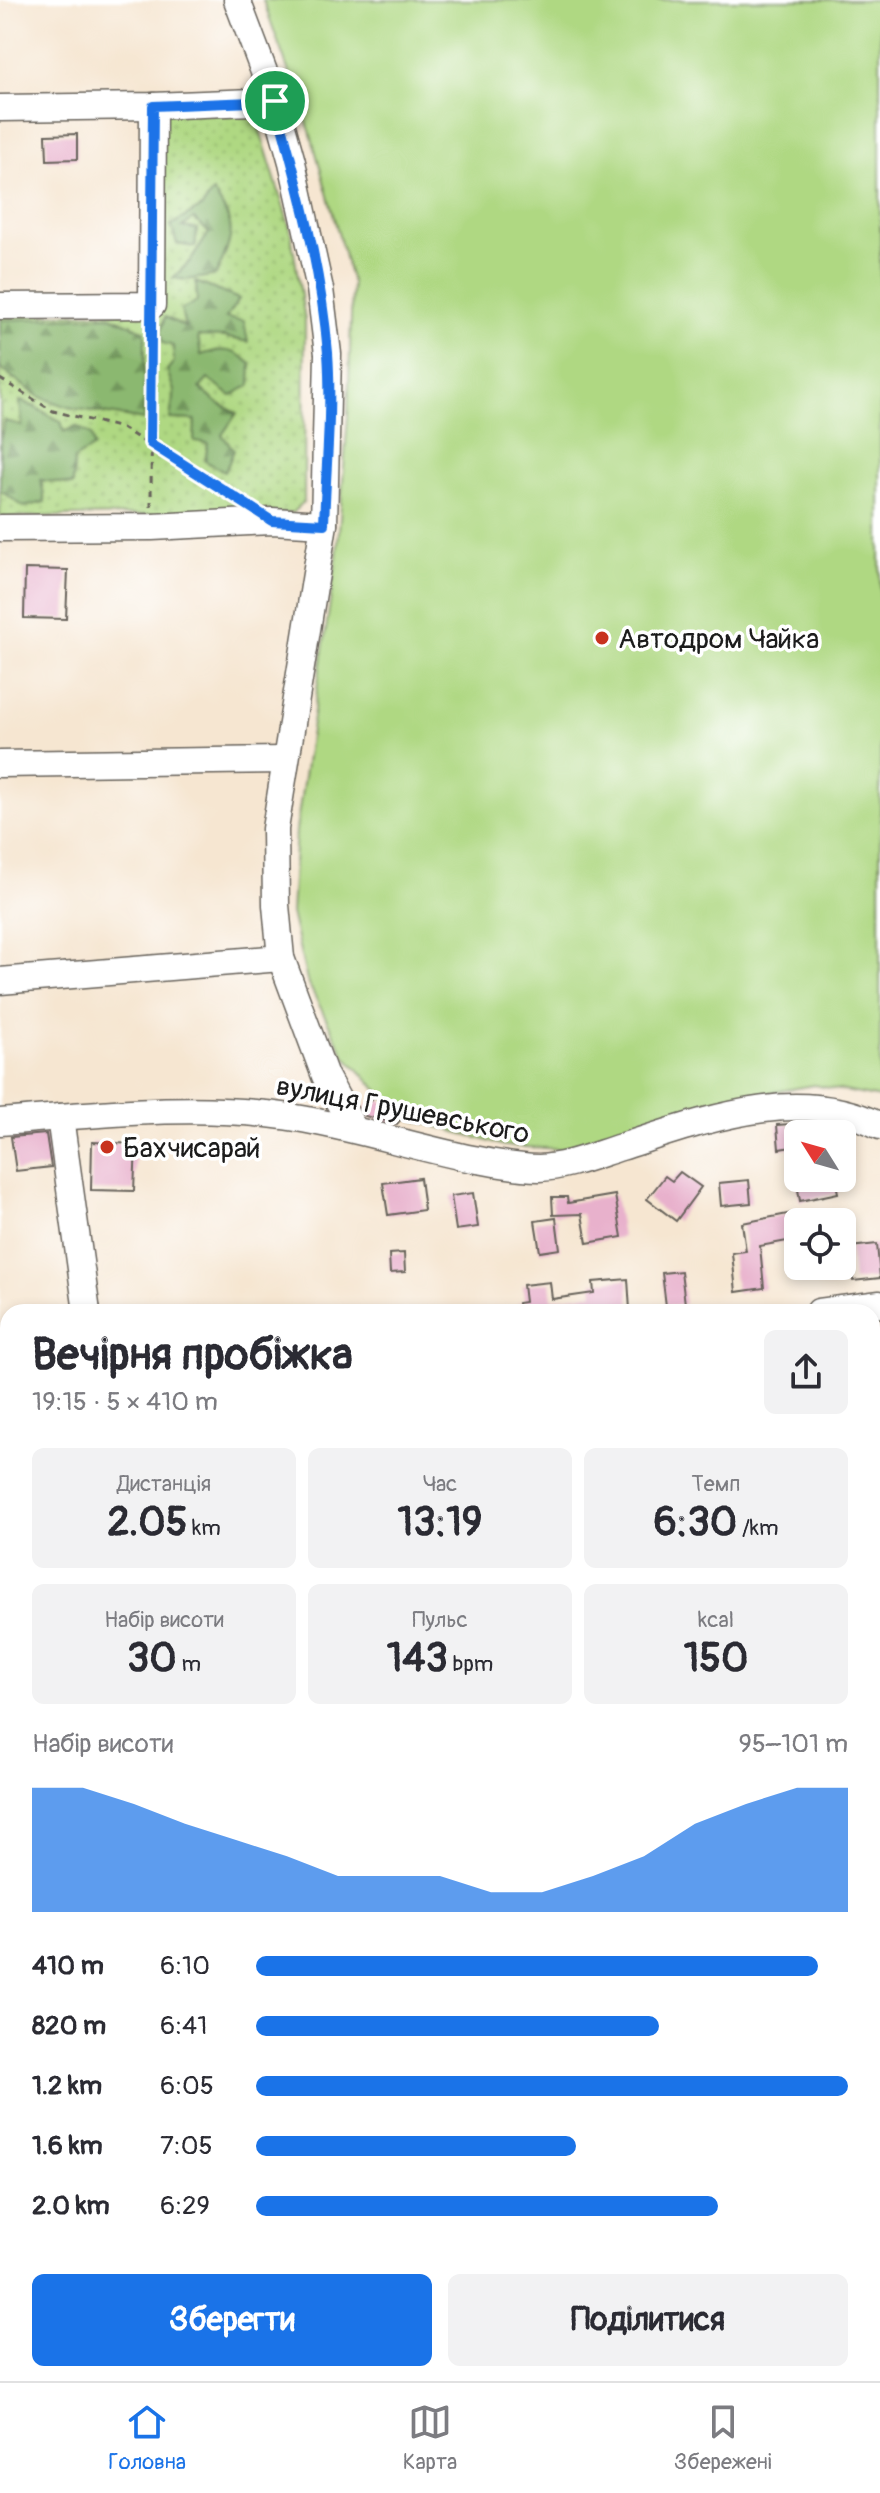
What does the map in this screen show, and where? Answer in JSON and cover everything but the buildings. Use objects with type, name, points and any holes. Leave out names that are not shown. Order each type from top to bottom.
[{"type":"street","points":[[237,0],[275,101],[308,228],[328,354],[324,524],[275,829],[276,905],[281,958],[325,1076],[353,1128]]},
{"type":"street","points":[[0,108],[275,101]]},
{"type":"street","points":[[0,306],[152,305],[153,106]]},
{"type":"street","points":[[0,528],[152,527],[272,521],[324,524]]},
{"type":"street","points":[[0,764],[285,760]]},
{"type":"street","points":[[0,981],[281,958]]},
{"type":"street","name":"вулиця Грушевського","points":[[0,1122],[229,1109],[353,1128],[437,1152],[511,1166],[541,1168],[580,1160],[709,1120],[760,1109],[788,1107],[828,1110],[867,1119],[880,1126]]},
{"type":"street","points":[[60,1117],[86,1304]]},
{"type":"path","points":[[152,305],[152,527]]},
{"type":"path","points":[[0,379],[53,411],[122,428],[272,521]]},
{"type":"green space","name":"Автодром Чайка","points":[[263,0],[880,0],[880,1098],[814,1085],[722,1101],[632,1131],[563,1149],[505,1146],[404,1117],[345,1056],[307,981],[291,913],[296,830],[337,556],[348,417],[352,283],[310,131]]},
{"type":"green space","points":[[168,109],[251,113],[259,127],[290,228],[305,320],[304,501],[293,513],[0,517],[0,316],[160,311],[159,120]]},
{"type":"green space","points":[[213,192],[227,215],[231,232],[216,275],[187,280],[173,278],[191,260],[209,233],[194,219],[182,227],[197,229],[195,247],[177,244],[171,225],[202,207]]},
{"type":"green space","points":[[196,282],[239,299],[226,318],[244,321],[248,342],[198,336],[201,355],[228,351],[251,364],[250,385],[231,396],[208,379],[200,388],[216,402],[237,413],[222,435],[234,450],[225,472],[205,461],[208,443],[194,441],[195,420],[170,419],[174,391],[167,370],[174,362],[173,346],[163,343],[160,332],[165,317],[185,327],[181,310],[197,301]]},
{"type":"green space","points":[[111,316],[145,331],[144,420],[68,407],[38,396],[0,368],[0,320]]},
{"type":"green space","points":[[20,401],[61,421],[64,432],[76,426],[91,435],[94,447],[74,459],[73,485],[41,480],[45,502],[24,507],[0,490],[0,440],[5,421],[22,426]]},
{"type":"place","name":"Автодром Чайка","points":[[602,638]]},
{"type":"place","name":"Бахчисарай","points":[[107,1147]]},
{"type":"route","points":[[275,101],[308,228],[328,354],[324,524],[272,521],[150,443],[153,106],[275,101]]}]
